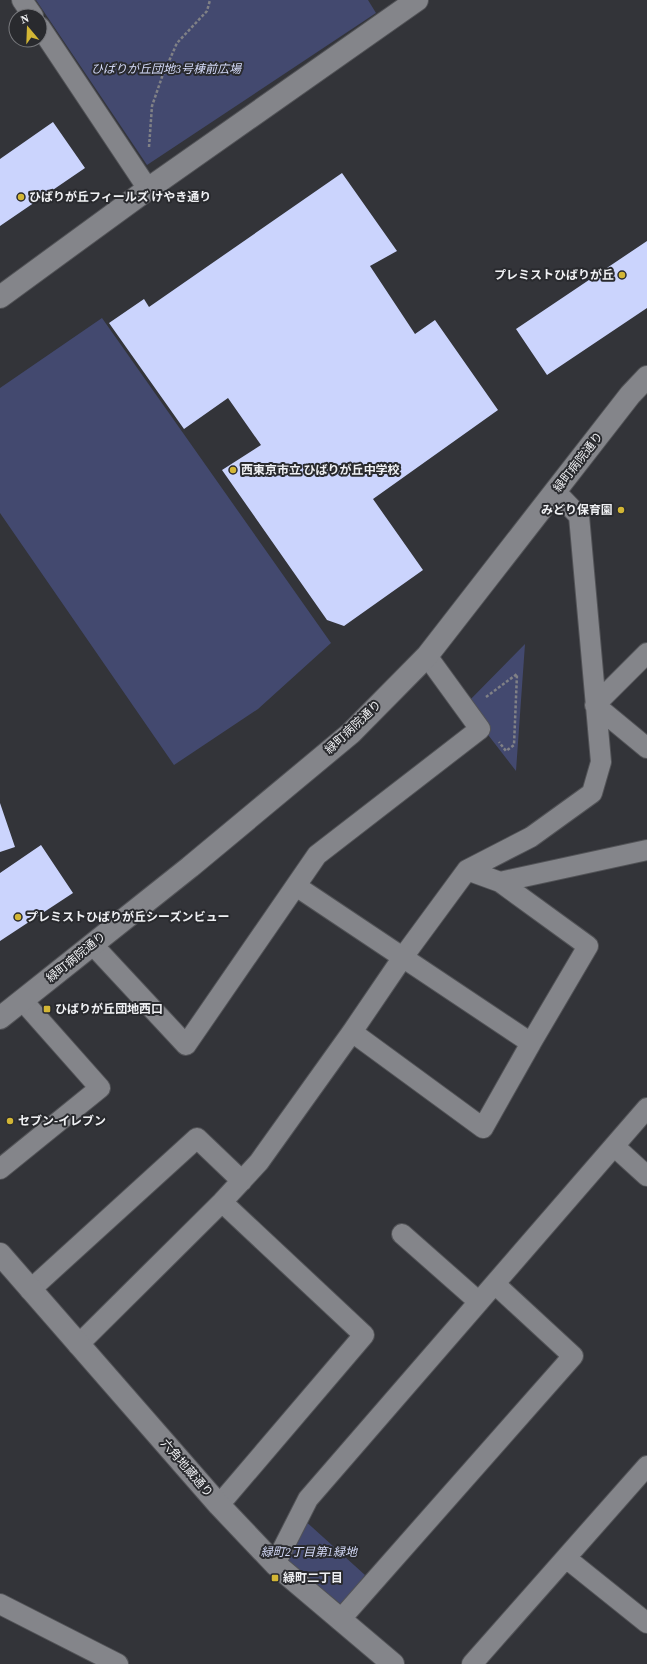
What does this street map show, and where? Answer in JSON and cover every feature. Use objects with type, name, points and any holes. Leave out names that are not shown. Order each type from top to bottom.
[{"type":"street","points":[[0,297],[148,189],[416,0]]},
{"type":"street","points":[[48,39],[148,189]]},
{"type":"street","name":"緑町病院通り","points":[[0,1018],[190,867],[351,733],[427,656],[630,395],[647,377]]},
{"type":"street","points":[[78,1345],[222,1202],[259,1162],[352,1032],[403,957],[467,870],[532,837],[592,793],[601,762],[579,516],[555,491]]},
{"type":"street","points":[[595,705],[647,653]]},
{"type":"street","points":[[92,944],[186,1045],[317,855],[480,730],[427,656]]},
{"type":"street","points":[[595,705],[647,748]]},
{"type":"street","points":[[500,882],[647,850]]},
{"type":"street","points":[[352,1032],[482,1128],[588,946],[500,882],[467,870]]},
{"type":"street","points":[[296,886],[531,1042]]},
{"type":"street","points":[[0,1169],[100,1088],[22,1000]]},
{"type":"street","points":[[275,1564],[308,1499],[647,1108]]},
{"type":"street","points":[[30,1290],[198,1138],[242,1180]]},
{"type":"street","points":[[614,1146],[647,1176]]},
{"type":"street","points":[[219,1505],[364,1335],[222,1202]]},
{"type":"street","points":[[402,1234],[479,1302]]},
{"type":"street","name":"六角地蔵通り","points":[[0,1254],[219,1505],[275,1564],[392,1664]]},
{"type":"street","points":[[340,1620],[573,1356],[495,1284]]},
{"type":"street","points":[[472,1664],[647,1466]]},
{"type":"street","points":[[566,1558],[647,1622]]},
{"type":"street","points":[[0,1604],[109,1662]]},
{"type":"path","points":[[149,149],[152,106],[162,77],[177,43],[207,11],[210,0]]},
{"type":"path","points":[[472,719],[478,714],[472,707],[517,674],[514,745],[506,751],[497,739]]},
{"type":"green space","name":"ひばりが丘団地3号棟前広場","points":[[36,0],[368,0],[376,13],[147,165],[48,18],[48,8],[41,8]]},
{"type":"green space","points":[[102,318],[331,643],[258,709],[174,765],[0,513],[0,388]]},
{"type":"green space","points":[[525,644],[516,771],[465,705]]},
{"type":"green space","name":"緑町2丁目第1緑地","points":[[302,1518],[365,1575],[342,1605],[275,1551]]},
{"type":"building","name":"ひばりが丘フィールズ けやき通り","points":[[53,122],[85,168],[0,226],[0,159]]},
{"type":"building","points":[[342,173],[397,251],[370,266],[415,334],[435,320],[498,410],[373,499],[423,570],[344,626],[327,620],[222,470],[261,445],[228,398],[184,429],[109,323],[144,299],[149,307]]},
{"type":"building","name":"プレミストひばりが丘","points":[[647,241],[647,308],[547,375],[516,329]]},
{"type":"building","points":[[0,803],[15,847],[0,852]]},
{"type":"building","name":"プレミストひばりが丘シーズンビュー","points":[[41,845],[73,893],[0,941],[0,873]]},
{"type":"place","name":"ひばりが丘フィールズ けやき通り","points":[[21,197]]},
{"type":"place","name":"プレミストひばりが丘","points":[[622,275]]},
{"type":"place","name":"西東京市立 ひばりが丘中学校","points":[[233,470]]},
{"type":"place","name":"みどり保育園","points":[[621,510]]},
{"type":"place","name":"プレミストひばりが丘シーズンビュー","points":[[18,917]]},
{"type":"place","name":"ひばりが丘団地西口","points":[[47,1009]]},
{"type":"place","name":"セブン-イレブン","points":[[10,1121]]},
{"type":"place","name":"緑町二丁目","points":[[275,1578]]}]
